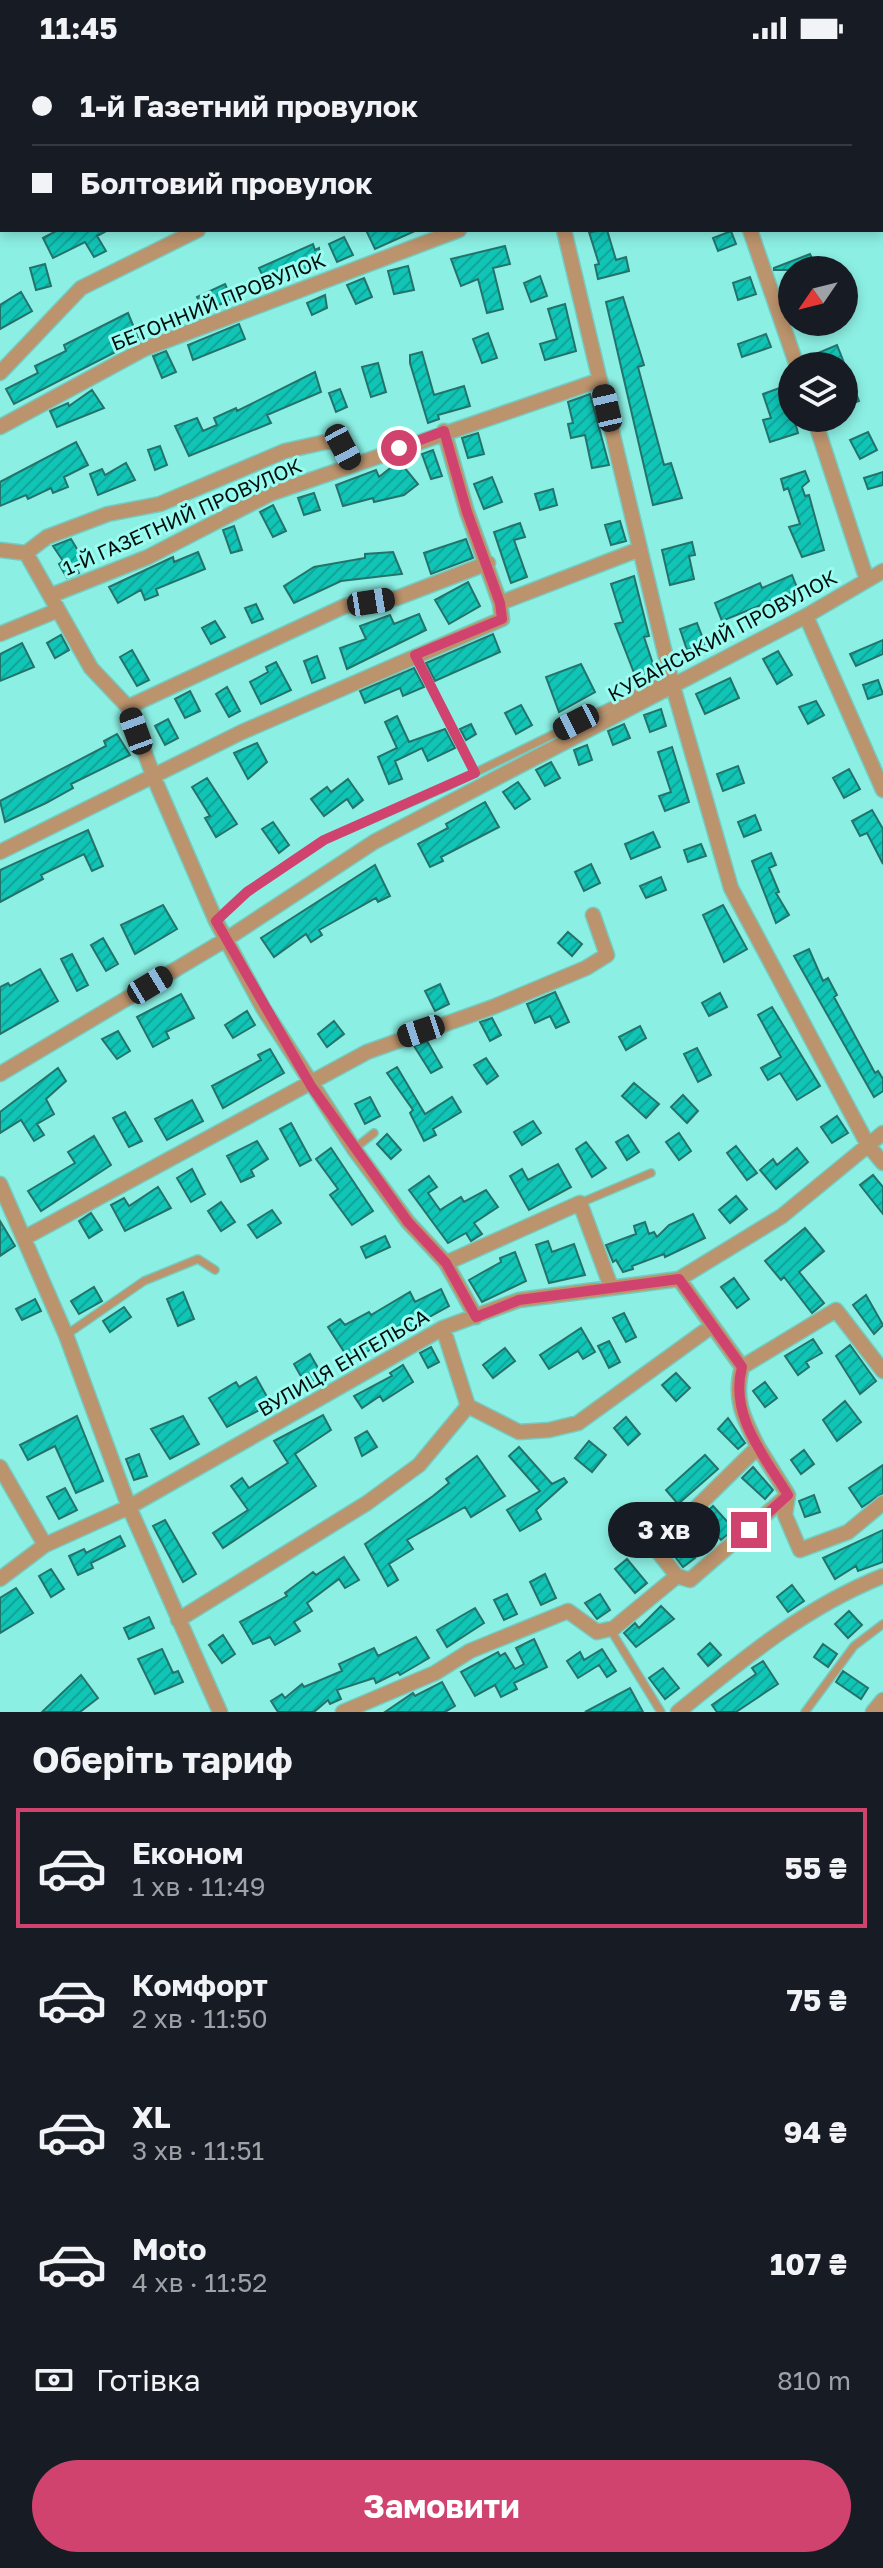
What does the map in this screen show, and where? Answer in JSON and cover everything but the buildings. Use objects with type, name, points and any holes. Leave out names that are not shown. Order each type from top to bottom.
[{"type":"street","points":[[0,373],[81,288],[194,232]]},
{"type":"street","name":"БЕТОННИЙ ПРОВУЛОК","points":[[0,427],[144,349],[454,232]]},
{"type":"street","points":[[564,232],[671,680],[731,888],[868,1145],[883,1163]]},
{"type":"street","points":[[751,232],[792,352]]},
{"type":"street","name":"1-Й ГАЗЕТНИЙ ПРОВУЛОК","points":[[52,595],[148,557],[270,494],[444,431],[600,380]]},
{"type":"street","points":[[0,852],[242,732],[502,619],[488,563],[467,512],[444,431]]},
{"type":"street","points":[[819,432],[867,580]]},
{"type":"street","points":[[0,550],[26,553],[47,537],[108,514],[160,504],[285,451],[330,441],[343,447],[353,465]]},
{"type":"street","points":[[500,603],[640,549]]},
{"type":"street","points":[[26,553],[52,595],[56,611],[91,668],[128,707],[154,778],[225,940],[311,1086],[408,1222],[446,1263],[476,1317]]},
{"type":"street","points":[[128,707],[345,606],[397,598],[488,563]]},
{"type":"street","name":"КУБАНСЬКИЙ ПРОВУЛОК","points":[[0,1074],[225,940],[374,842],[671,680],[806,616],[883,571]]},
{"type":"street","points":[[0,634],[56,611]]},
{"type":"street","points":[[806,616],[883,790]]},
{"type":"street","points":[[26,1237],[397,1039],[493,1007],[586,968],[607,955],[593,915]]},
{"type":"street","name":"ВУЛИЦЯ ЕНГЕЛЬСА","points":[[0,1579],[45,1545],[129,1507],[443,1328],[519,1300],[679,1279],[782,1216],[883,1133]]},
{"type":"street","points":[[0,1184],[26,1237],[66,1335],[129,1507],[220,1712]]},
{"type":"street","points":[[446,1263],[580,1203],[611,1287]]},
{"type":"street","points":[[679,1279],[742,1367]]},
{"type":"street","points":[[883,1371],[836,1310],[742,1367],[737,1383],[739,1408],[758,1447],[788,1495],[785,1515],[800,1550],[848,1532],[883,1503]]},
{"type":"street","points":[[443,1328],[468,1406],[519,1432],[549,1430],[578,1423],[712,1326]]},
{"type":"street","points":[[178,1620],[367,1503],[409,1472],[468,1406]]},
{"type":"street","points":[[758,1447],[655,1548],[677,1576],[690,1580],[788,1495]]},
{"type":"street","points":[[0,1467],[45,1545]]},
{"type":"street","points":[[343,1712],[435,1673],[470,1651],[568,1611],[597,1632],[610,1629],[677,1576]]},
{"type":"street","points":[[678,1712],[771,1637],[841,1593],[883,1576]]},
{"type":"street","points":[[873,1712],[883,1700]]},
{"type":"lane","points":[[415,655],[475,773]]},
{"type":"lane","points":[[216,921],[247,892],[324,840],[671,680]]},
{"type":"lane","points":[[354,1149],[374,1133]]},
{"type":"lane","points":[[580,1203],[651,1173]]},
{"type":"lane","points":[[66,1335],[144,1281],[198,1259],[215,1270]]},
{"type":"lane","points":[[805,1712],[854,1646],[883,1624]]},
{"type":"lane","points":[[610,1629],[661,1712]]},
{"type":"route","points":[[399,448],[444,431],[467,512],[500,603],[502,619],[415,655],[475,773],[324,840],[247,892],[224,910],[216,921],[263,1008],[311,1086],[408,1222],[446,1263],[476,1317],[519,1300],[679,1279],[742,1367],[737,1383],[739,1408],[758,1447],[788,1495],[749,1530]]}]
